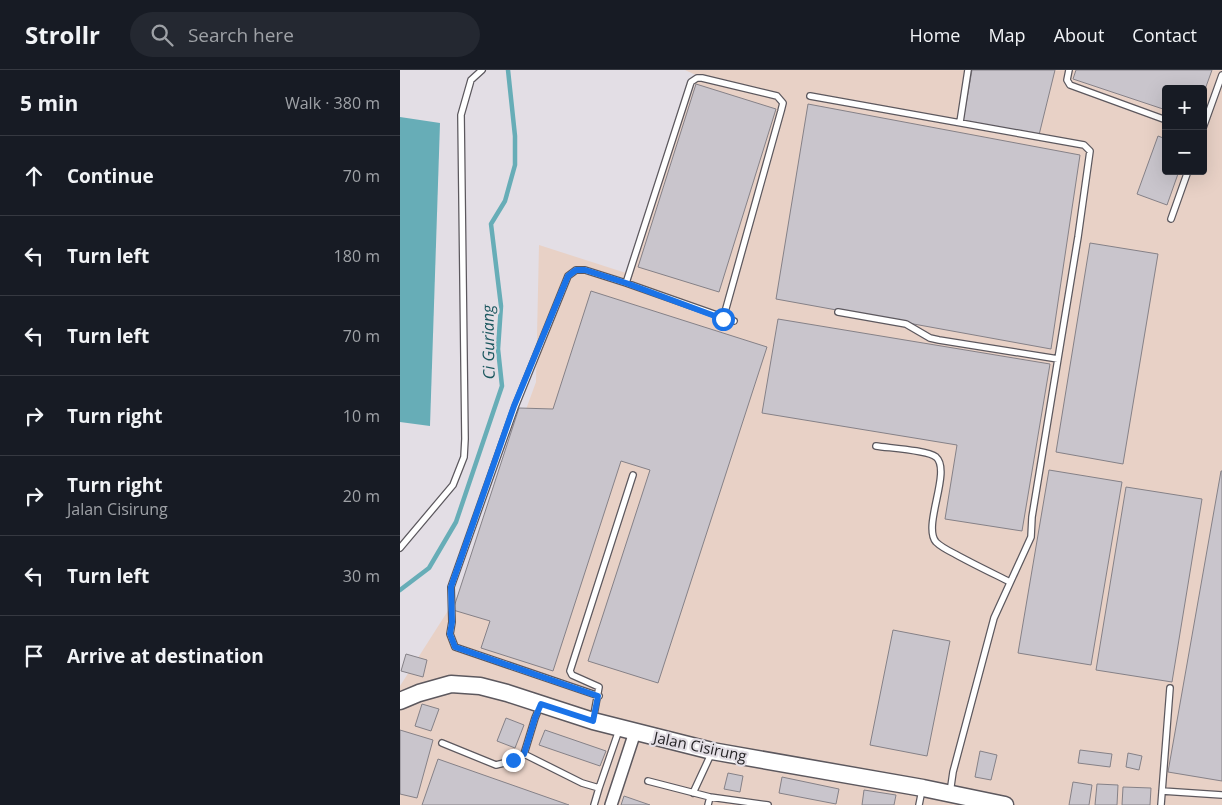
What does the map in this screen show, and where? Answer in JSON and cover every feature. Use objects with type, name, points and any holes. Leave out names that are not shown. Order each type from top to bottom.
[{"type":"main road","name":"Jalan Cisirung","points":[[400,701],[451,684],[464,684],[497,690],[593,721],[712,752],[923,788],[1005,805]]},
{"type":"street","points":[[611,805],[628,730]]},
{"type":"lane","points":[[400,548],[453,485],[464,457],[461,115],[471,80],[482,70]]},
{"type":"lane","points":[[960,122],[968,70]]},
{"type":"lane","points":[[1069,70],[1067,80],[1070,85],[1162,119]]},
{"type":"lane","points":[[1207,117],[1222,75]]},
{"type":"lane","points":[[626,283],[691,82],[697,78],[702,78],[777,96],[783,103],[723,319]]},
{"type":"lane","points":[[810,96],[1084,145],[1090,151],[1032,517],[1031,537],[994,618],[953,772],[950,794]]},
{"type":"lane","points":[[1172,219],[1187,175]]},
{"type":"lane","points":[[598,696],[455,647],[450,634],[452,622],[451,587],[514,406],[568,276],[576,270],[585,270],[626,283],[723,319],[734,321]]},
{"type":"lane","points":[[838,312],[906,324],[930,338],[939,340],[1058,359]]},
{"type":"lane","points":[[876,446],[923,453],[935,457],[939,463],[941,474],[931,533],[936,542],[964,559],[1010,582]]},
{"type":"lane","points":[[593,721],[599,687],[572,675],[570,671],[633,475]]},
{"type":"lane","points":[[1161,805],[1170,688]]},
{"type":"lane","points":[[442,743],[496,765],[508,762],[524,754],[541,704]]},
{"type":"lane","points":[[594,805],[599,788],[628,730]]},
{"type":"lane","points":[[693,793],[712,752]]},
{"type":"lane","points":[[524,754],[582,783],[599,788]]},
{"type":"lane","points":[[648,781],[710,797],[768,805]]},
{"type":"lane","points":[[919,805],[923,788]]},
{"type":"lane","points":[[1162,791],[1222,795]]},
{"type":"lane","points":[[708,805],[710,797]]},
{"type":"shaded area","points":[[685,70],[1222,70],[1222,805],[400,805],[400,686],[458,595],[536,382],[539,245],[626,273],[698,76]]},
{"type":"water","points":[[400,117],[440,123],[430,426],[400,422]]},
{"type":"building","points":[[972,70],[1055,70],[1039,135],[963,121]]},
{"type":"building","points":[[1076,70],[1212,70],[1207,85],[1162,85],[1162,109],[1073,79]]},
{"type":"building","points":[[696,84],[776,109],[719,292],[638,267]]},
{"type":"building","points":[[808,104],[1080,155],[1051,349],[776,299]]},
{"type":"building","points":[[1158,136],[1162,138],[1162,175],[1178,175],[1167,205],[1137,194]]},
{"type":"building","points":[[1090,243],[1158,254],[1123,464],[1056,452]]},
{"type":"building","points":[[591,291],[767,347],[658,683],[588,661],[650,470],[621,461],[553,671],[481,648],[490,621],[453,610],[519,408],[553,409]]},
{"type":"building","points":[[778,319],[1050,364],[1022,531],[945,519],[957,445],[762,413]]},
{"type":"building","points":[[1049,470],[1122,482],[1091,665],[1018,653]]},
{"type":"building","points":[[1222,471],[1222,781],[1168,772]]},
{"type":"building","points":[[1126,487],[1202,499],[1172,682],[1096,670]]},
{"type":"building","points":[[893,630],[950,641],[927,756],[870,745]]},
{"type":"building","points":[[406,654],[427,660],[423,677],[401,671]]},
{"type":"building","points":[[422,704],[439,709],[431,731],[415,726]]},
{"type":"building","points":[[506,718],[524,725],[515,748],[497,741]]},
{"type":"building","points":[[400,730],[433,740],[417,798],[400,794]]},
{"type":"building","points":[[545,730],[606,751],[600,766],[539,745]]},
{"type":"building","points":[[1080,750],[1112,754],[1110,767],[1078,763]]},
{"type":"building","points":[[980,751],[997,755],[991,780],[975,777]]},
{"type":"building","points":[[1128,753],[1142,756],[1139,770],[1126,767]]},
{"type":"building","points":[[438,759],[569,805],[422,805]]},
{"type":"building","points":[[728,773],[743,776],[740,792],[724,789]]},
{"type":"building","points":[[782,777],[839,789],[836,804],[779,793]]},
{"type":"building","points":[[1073,782],[1092,785],[1089,805],[1069,805]]},
{"type":"building","points":[[1097,784],[1118,785],[1117,805],[1095,805]]},
{"type":"building","points":[[1123,787],[1151,788],[1150,805],[1122,805]]},
{"type":"building","points":[[864,790],[896,795],[894,805],[862,805]]},
{"type":"building","points":[[624,796],[650,805],[621,805]]},
{"type":"waterway","name":"Ci Guriang","points":[[400,590],[429,568],[456,522],[502,386],[498,349],[501,306],[491,224],[505,201],[515,165],[515,136],[508,70]]},
{"type":"route","points":[[513,760],[524,754],[541,704],[593,721],[598,696],[455,647],[450,634],[452,622],[451,587],[514,406],[568,276],[576,270],[585,270],[723,319]]}]
